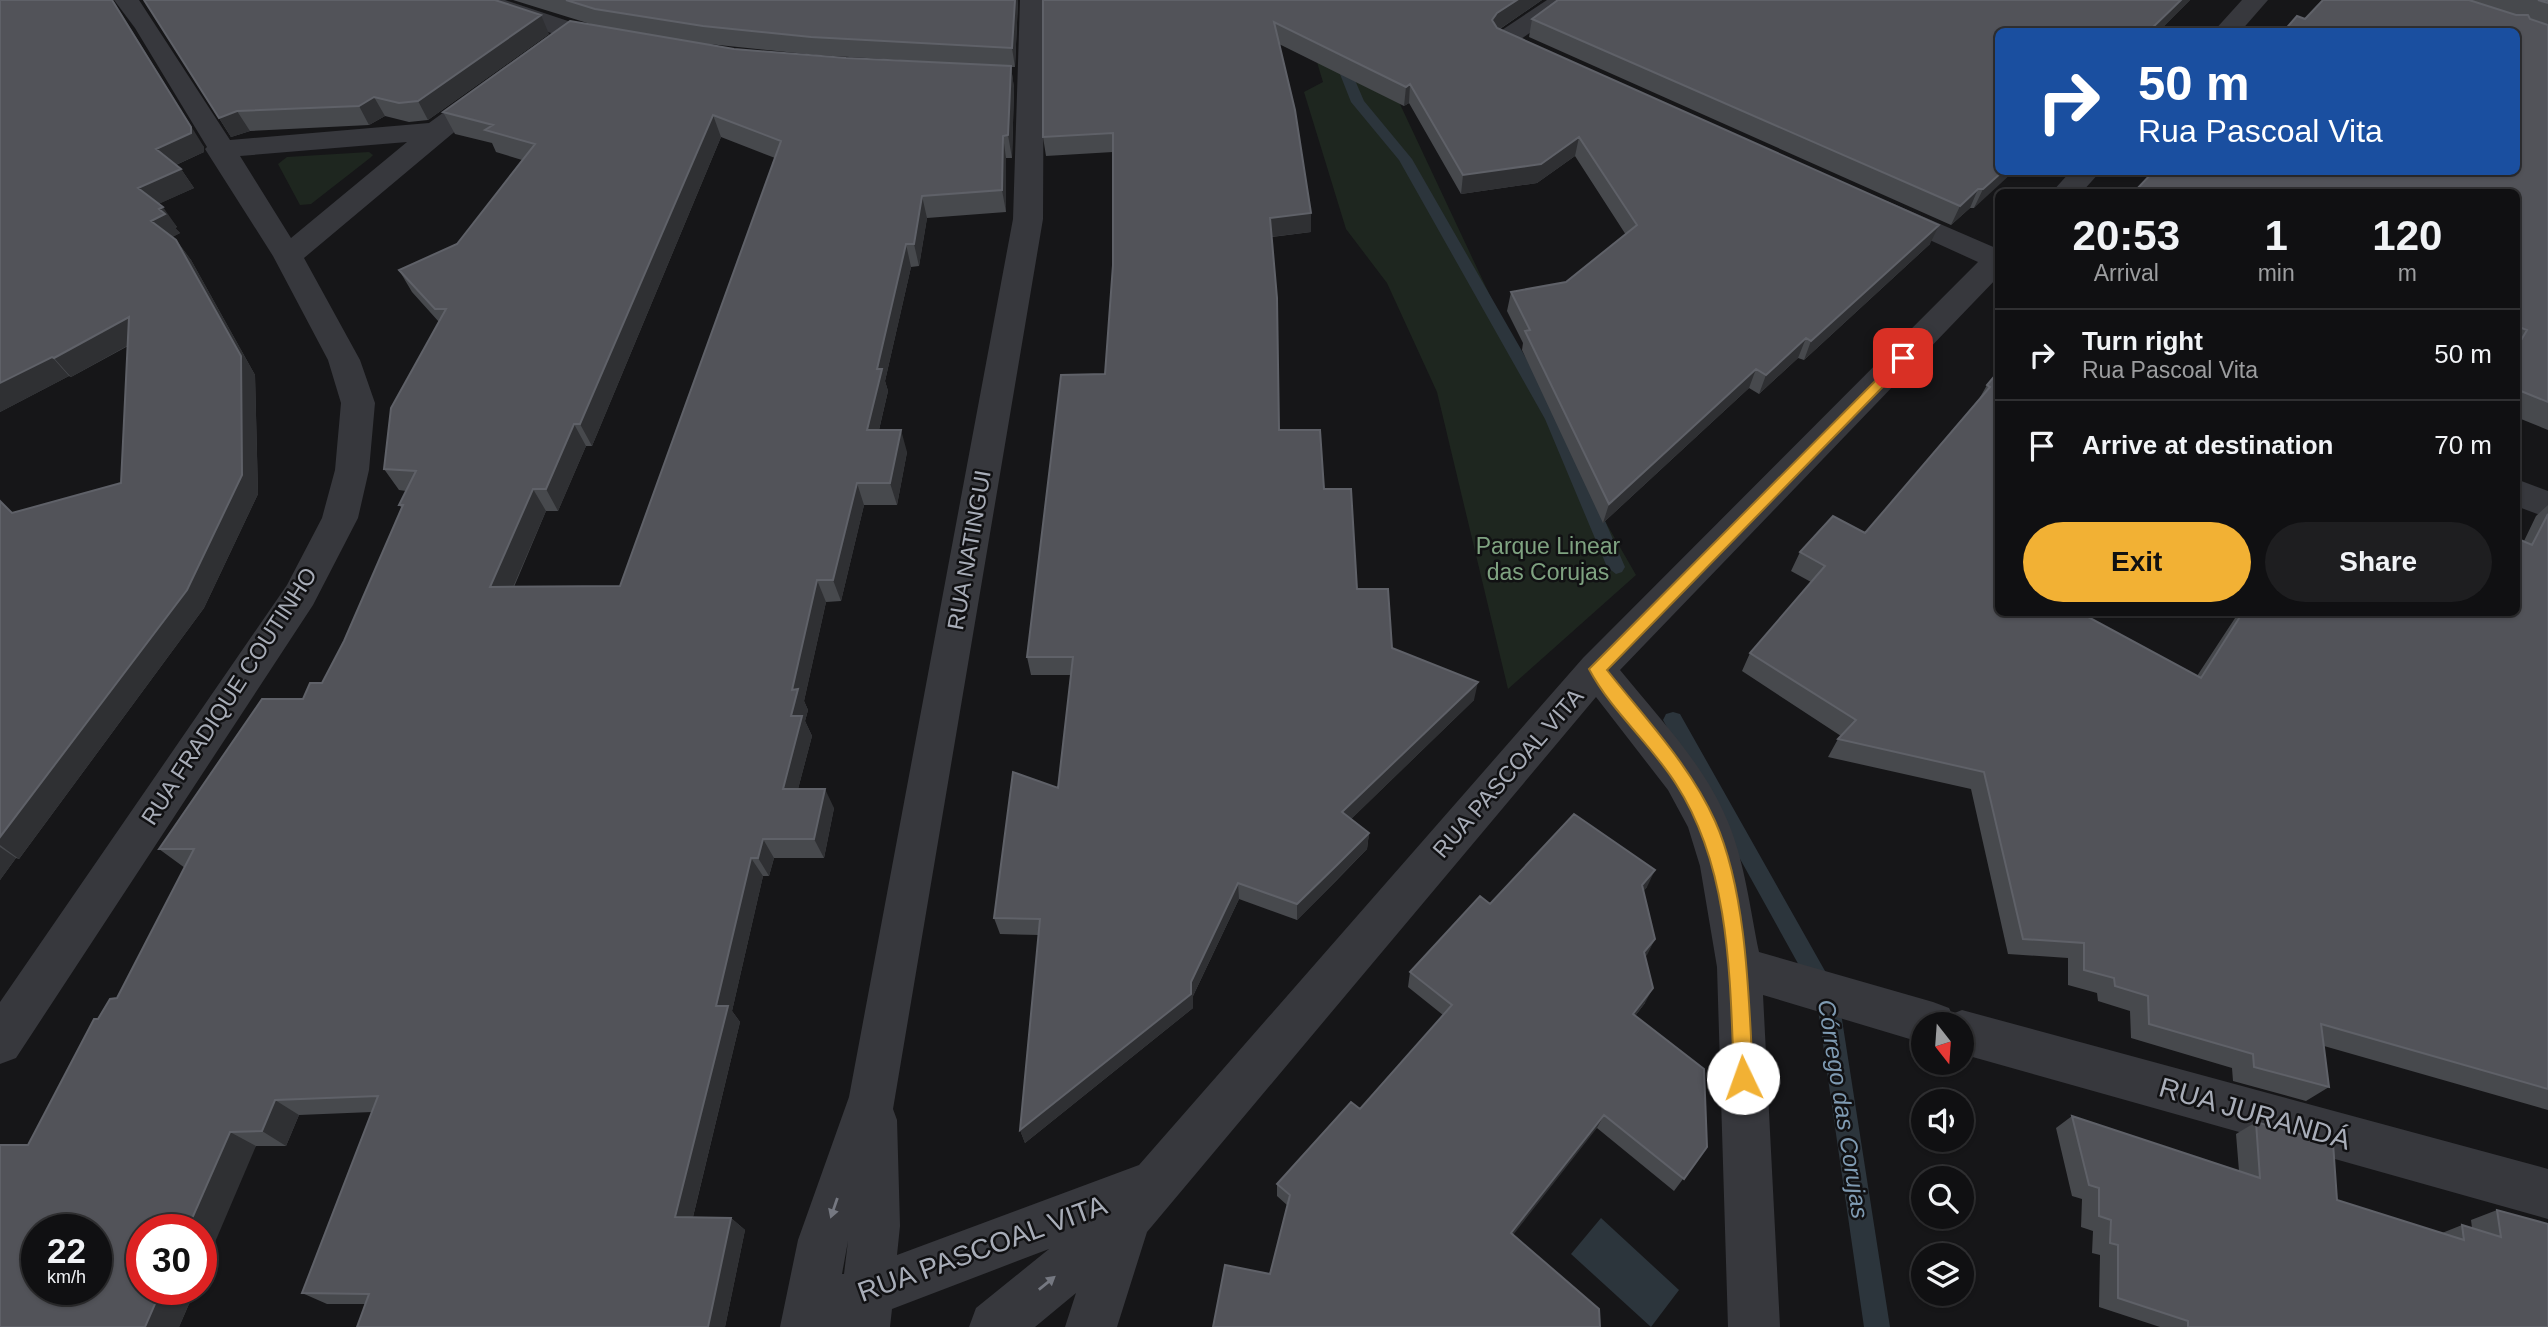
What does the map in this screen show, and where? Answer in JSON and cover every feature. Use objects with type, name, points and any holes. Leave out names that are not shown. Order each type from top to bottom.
[{"type":"street","points":[[480,0],[563,38],[641,44]]},
{"type":"street","name":"RUA NATINGUI","points":[[807,1319],[822,1240],[873,1097],[1028,219],[1019,78],[1032,0]]},
{"type":"street","points":[[1531,50],[1505,39],[1564,0]]},
{"type":"street","points":[[2229,28],[2256,0]]},
{"type":"street","name":"RUA FRADIQUE COUTINHO","points":[[0,1042],[300,595],[340,519],[352,470],[358,403],[344,360],[288,256],[219,149],[142,6]]},
{"type":"street","points":[[288,256],[436,131],[510,77]]},
{"type":"street","points":[[219,149],[436,131]]},
{"type":"street","points":[[2069,189],[2083,175]]},
{"type":"street","points":[[1859,198],[1995,259]]},
{"type":"street","name":"RUA PASCOAL VITA","points":[[995,1327],[1140,1201],[1597,669],[1995,263]]},
{"type":"street","points":[[2520,493],[2548,505]]},
{"type":"street","points":[[1597,669],[1682,778],[1708,823],[1721,866],[1739,967],[1754,1327]]},
{"type":"street","points":[[1739,967],[1911,1017]]},
{"type":"street","name":"RUA JURANDÁ","points":[[1974,1035],[2548,1194]]},
{"type":"street","name":"RUA NATINGUI","points":[[866,1310],[875,1226],[873,1097]]},
{"type":"street","name":"RUA PASCOAL VITA","points":[[807,1319],[866,1310],[1140,1201]]},
{"type":"street","name":"RUA PASCOAL VITA","points":[[1091,1327],[1140,1201]]},
{"type":"green space","name":"Parque Linear das Corujas","points":[[1300,6],[1375,51],[1556,436],[1636,575],[1508,689],[1437,392],[1387,283],[1346,229],[1304,92],[1323,82]]},
{"type":"green space","points":[[369,152],[373,155],[370,158],[311,204],[300,205],[278,164],[287,157]]},
{"type":"shaded area","points":[[1601,1218],[1679,1290],[1651,1327],[1571,1254]]},
{"type":"building","points":[[0,0],[112,0],[191,127],[191,133],[156,149],[181,169],[138,188],[163,207],[159,209],[165,214],[151,221],[176,240],[241,356],[242,475],[187,590],[0,837],[0,501],[12,513],[121,483],[129,317],[54,358],[0,383]]},
{"type":"building","points":[[144,0],[495,0],[541,15],[418,101],[399,103],[374,97],[359,106],[237,111],[219,118]]},
{"type":"building","points":[[566,0],[1015,0],[1012,48],[811,37],[703,26],[595,9]]},
{"type":"building","points":[[1043,0],[1517,0],[1497,13],[1492,20],[1497,28],[1939,225],[1811,341],[1806,338],[1766,375],[1756,369],[1609,504],[1525,331],[1530,330],[1511,292],[1566,282],[1637,225],[1579,137],[1541,164],[1463,175],[1410,84],[1406,87],[1274,22],[1295,110],[1311,213],[1270,218],[1277,298],[1279,430],[1320,430],[1324,489],[1351,489],[1357,589],[1388,589],[1392,648],[1478,682],[1342,812],[1369,833],[1337,865],[1297,904],[1238,883],[1191,982],[1191,994],[1020,1130],[1040,919],[994,918],[1013,772],[1058,788],[1073,657],[1027,657],[1061,375],[1105,374],[1113,265],[1113,133],[1043,137]]},
{"type":"building","points":[[1558,0],[2181,0],[2152,28],[1995,28],[1995,175],[1999,175],[1960,206],[1532,19]]},
{"type":"building","points":[[2323,0],[2469,0],[2516,15],[2528,15],[2530,19],[2548,25],[2548,402],[2520,391],[2520,342],[2527,330],[2520,327],[2520,189],[2137,189],[2150,175],[2520,175],[2520,28],[2286,28],[2297,16],[2305,19]]},
{"type":"building","points":[[570,21],[734,49],[846,58],[1011,66],[1008,135],[1003,136],[1002,190],[922,196],[914,244],[906,244],[877,369],[882,369],[867,430],[901,430],[890,483],[857,483],[833,580],[817,580],[792,690],[798,689],[791,716],[802,716],[783,789],[825,789],[814,839],[763,839],[758,858],[751,858],[716,1006],[728,1006],[675,1217],[731,1218],[708,1327],[357,1327],[369,1294],[302,1293],[378,1096],[275,1100],[262,1131],[230,1132],[194,1214],[126,1214],[126,1305],[155,1305],[145,1327],[0,1327],[0,1145],[28,1145],[94,1019],[98,1019],[110,999],[117,998],[194,849],[159,849],[262,699],[303,699],[310,683],[322,683],[344,641],[403,505],[399,505],[416,471],[384,469],[391,408],[446,309],[435,309],[399,270],[457,244],[535,144],[485,130],[493,125],[443,112]],"holes":[[[713,115],[781,141],[620,586],[490,587],[533,489],[546,489],[574,424],[580,424]]]},
{"type":"building","points":[[1995,376],[1995,616],[2086,616],[2201,678],[2240,616],[2520,616],[2520,540],[2532,545],[2548,514],[2548,1089],[2321,1024],[2329,1087],[2254,1067],[2253,1054],[2149,1024],[2148,996],[2115,986],[2114,978],[2084,970],[2084,943],[2023,939],[1984,772],[1838,739],[1856,720],[1750,653],[1825,566],[1800,552],[1833,516],[1865,533],[1990,387],[1987,385]]},
{"type":"building","points":[[1574,814],[1655,870],[1642,885],[1655,939],[1644,952],[1653,988],[1633,1014],[1704,1069],[1707,1147],[1684,1179],[1604,1115],[1511,1233],[1599,1309],[1600,1327],[1213,1327],[1225,1265],[1270,1274],[1290,1195],[1277,1184],[1351,1102],[1360,1109],[1452,1005],[1410,972],[1480,896],[1490,904]]},
{"type":"building","points":[[2072,1116],[2260,1178],[2256,1122],[2333,1143],[2337,1200],[2464,1240],[2462,1225],[2501,1237],[2497,1210],[2548,1224],[2548,1327],[2188,1327],[2188,1321],[2118,1298],[2118,1245],[2110,1243],[2111,1220],[2099,1216],[2099,1188],[2089,1185]]},
{"type":"waterway","points":[[1331,0],[1342,64],[1358,102],[1405,159],[1553,419],[1616,567]]},
{"type":"waterway","name":"Córrego das Corujas","points":[[1673,720],[1827,994],[1876,1305],[1877,1327]]},
{"type":"route","points":[[1743,1078],[1739,967],[1721,866],[1708,823],[1682,778],[1597,669],[1903,358]]}]
